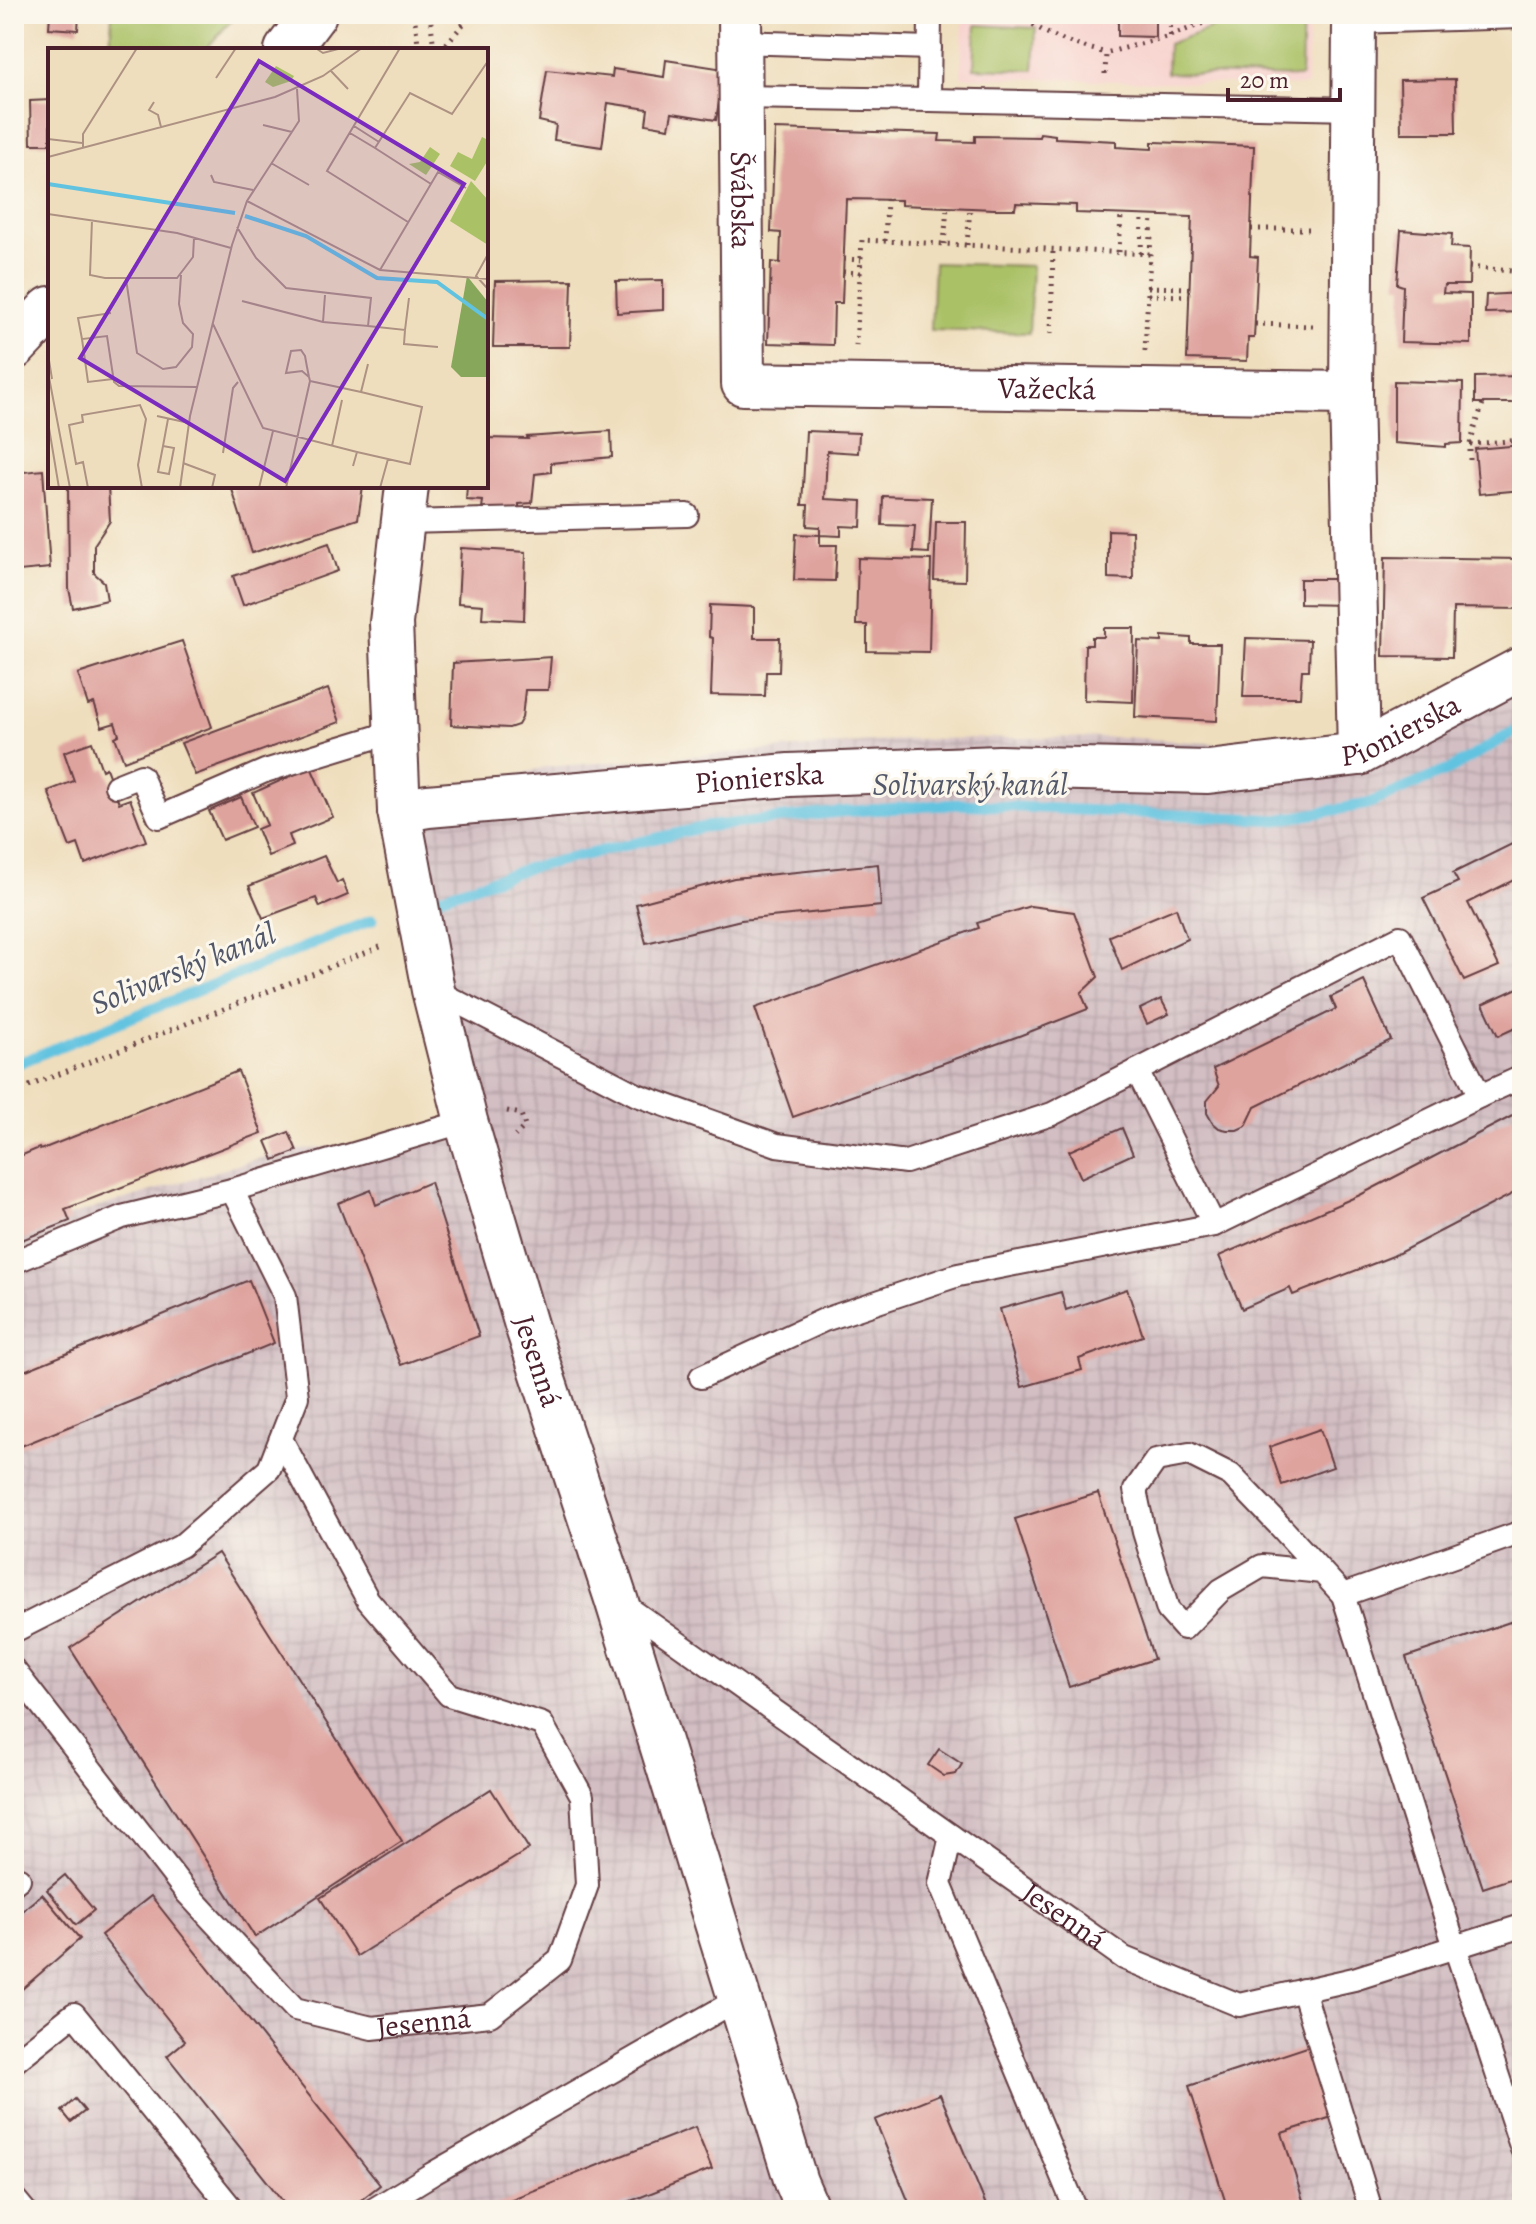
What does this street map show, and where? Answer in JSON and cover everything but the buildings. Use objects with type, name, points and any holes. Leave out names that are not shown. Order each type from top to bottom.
[{"type":"street","points":[[1354,22],[1351,393],[1359,754]]},
{"type":"street","name":"Švábska","points":[[740,28],[743,384]]},
{"type":"street","points":[[14,347],[48,311]]},
{"type":"street","name":"Važecká","points":[[743,384],[1351,393]]},
{"type":"street","points":[[399,811],[391,623],[405,504]]},
{"type":"street","name":"Pionierska","points":[[399,811],[789,775],[999,767],[1208,772],[1359,754],[1522,668]]},
{"type":"street","name":"Jesenná","points":[[399,811],[412,880],[409,935],[433,990],[466,1121],[526,1325],[616,1599],[796,2182],[808,2210]]},
{"type":"lane","points":[[929,100],[930,14]]},
{"type":"lane","points":[[1354,22],[1522,17]]},
{"type":"lane","points":[[740,28],[930,48]]},
{"type":"lane","points":[[741,97],[1353,109]]},
{"type":"lane","points":[[405,504],[687,515]]},
{"type":"lane","points":[[116,786],[141,776],[159,817],[265,771],[396,731]]},
{"type":"lane","points":[[433,990],[637,1095],[777,1145],[906,1162],[1052,1114],[1400,937],[1480,1096]]},
{"type":"lane","points":[[1137,1071],[1214,1225]]},
{"type":"lane","points":[[701,1377],[824,1320],[958,1275],[1214,1225],[1522,1077]]},
{"type":"lane","points":[[14,1262],[122,1217],[232,1190],[466,1121]]},
{"type":"lane","points":[[14,1631],[181,1546],[269,1469],[297,1397],[285,1296],[232,1190]]},
{"type":"lane","name":"Jesenná","points":[[14,1670],[187,1893],[295,2009],[372,2028],[490,2015],[560,1960],[587,1885],[582,1796],[542,1724],[449,1695],[368,1600],[281,1439]]},
{"type":"lane","points":[[1322,1572],[1262,1566],[1221,1590],[1184,1628],[1168,1610],[1144,1532],[1135,1490],[1156,1460],[1189,1454],[1231,1475],[1322,1572],[1343,1595],[1522,2149]]},
{"type":"lane","points":[[1343,1595],[1522,1532]]},
{"type":"lane","name":"Jesenná","points":[[616,1599],[1124,1958],[1239,2005],[1354,1979],[1522,1926]]},
{"type":"lane","points":[[951,1836],[940,1884],[1076,2210]]},
{"type":"lane","points":[[1303,1990],[1371,2210]]},
{"type":"lane","points":[[373,2210],[740,1998]]},
{"type":"lane","points":[[14,2062],[74,2014],[233,2210]]},
{"type":"lane","points":[[14,2198],[24,2210]]},
{"type":"path","points":[[414,14],[419,48]]},
{"type":"path","points":[[430,14],[434,48]]},
{"type":"path","points":[[443,48],[472,14]]},
{"type":"path","points":[[1021,14],[1030,23],[1069,42],[1106,53],[1170,36],[1227,14]]},
{"type":"path","points":[[1170,36],[1171,14]]},
{"type":"path","points":[[1251,14],[1265,17],[1275,14]]},
{"type":"path","points":[[1103,103],[1106,53]]},
{"type":"path","points":[[885,241],[887,200]]},
{"type":"path","points":[[944,244],[947,207]]},
{"type":"path","points":[[967,245],[970,208]]},
{"type":"path","points":[[1119,252],[1121,215]]},
{"type":"path","points":[[1141,254],[1142,216]]},
{"type":"path","points":[[1143,390],[1152,216]]},
{"type":"path","points":[[856,356],[862,240],[1150,254]]},
{"type":"path","points":[[1051,334],[1053,249]]},
{"type":"path","points":[[844,259],[861,260]]},
{"type":"path","points":[[1469,267],[1522,272]]},
{"type":"path","points":[[843,272],[861,273]]},
{"type":"path","points":[[1148,291],[1189,288]]},
{"type":"path","points":[[1148,291],[1189,296]]},
{"type":"path","points":[[1255,324],[1322,326]]},
{"type":"path","points":[[1470,460],[1470,444],[1483,403]]},
{"type":"path","points":[[1470,444],[1522,440]]},
{"type":"path","points":[[14,1092],[409,935]]},
{"type":"path","points":[[507,1111],[521,1114],[525,1126],[515,1136]]},
{"type":"shaded area","points":[[963,14],[1309,14],[1307,86],[961,77]]},
{"type":"shaded area","points":[[1522,653],[1522,2210],[14,2210],[14,1233],[280,1152],[460,1135],[396,812],[545,767],[913,739],[1124,737],[1353,754]]},
{"type":"green space","points":[[112,14],[237,14],[207,48],[110,48]]},
{"type":"green space","points":[[1221,14],[1303,14],[1301,77],[1167,73],[1168,44],[1220,25]]},
{"type":"green space","points":[[976,25],[1036,28],[1034,70],[974,68]]},
{"type":"green space","points":[[934,263],[1032,266],[1029,333],[931,330]]},
{"type":"waterway","name":"Solivarský kanál","points":[[422,903],[529,868],[704,827],[839,812],[959,804],[1278,820],[1368,804],[1451,769],[1522,727]]},
{"type":"waterway","name":"Solivarský kanál","points":[[14,1065],[372,920]]}]
